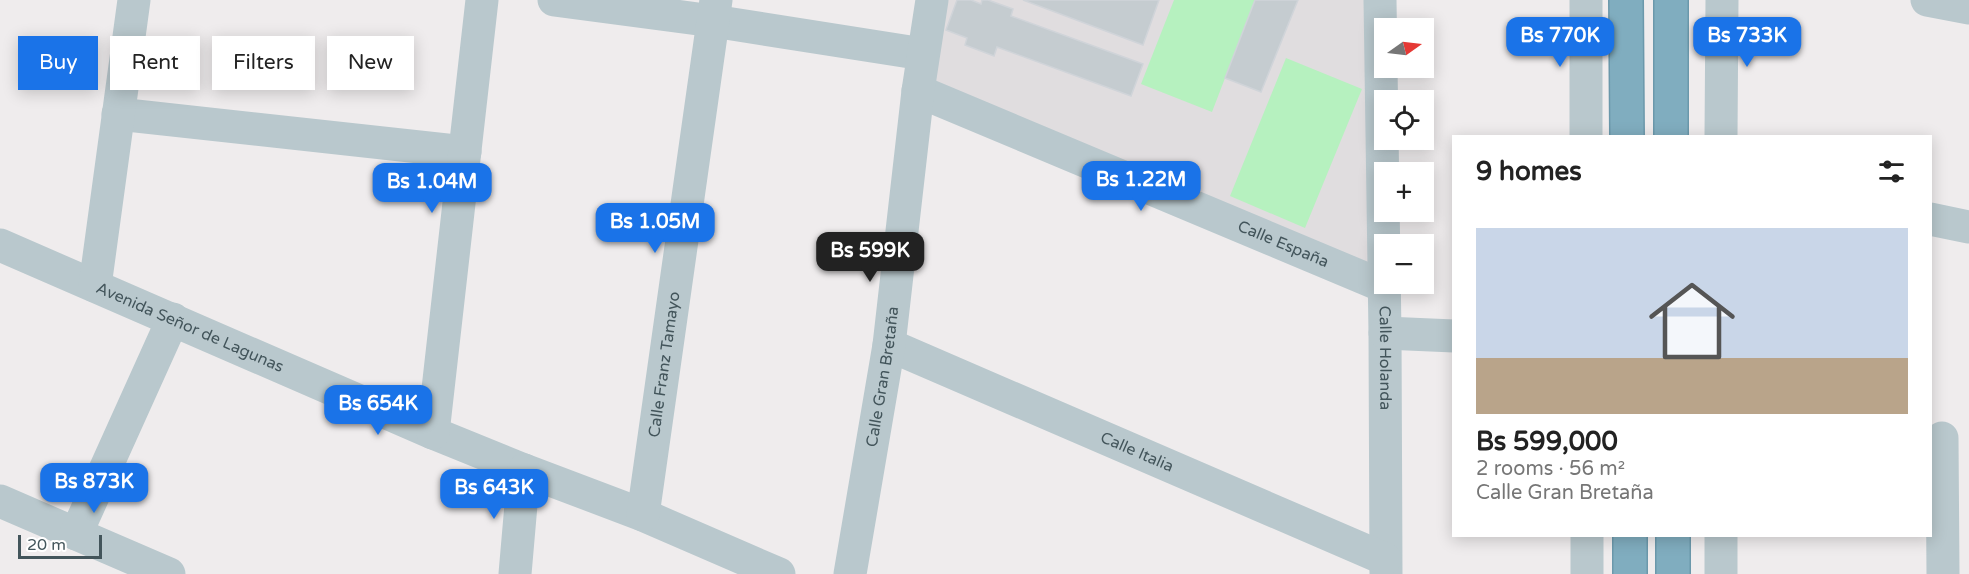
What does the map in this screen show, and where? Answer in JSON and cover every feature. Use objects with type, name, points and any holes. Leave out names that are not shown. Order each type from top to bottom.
[{"type":"highway","points":[[1626,0],[1627,135]]},
{"type":"highway","points":[[1671,0],[1671,135]]},
{"type":"highway","points":[[1630,537],[1630,574]]},
{"type":"highway","points":[[1672,537],[1673,574]]},
{"type":"street","points":[[95,286],[134,0]]},
{"type":"street","points":[[433,433],[482,0]]},
{"type":"street","points":[[554,0],[715,10],[923,54]]},
{"type":"street","name":"Calle Gran Bretaña","points":[[850,574],[889,345],[918,91],[932,0]]},
{"type":"street","name":"Calle Holanda","points":[[1380,0],[1382,234]]},
{"type":"street","points":[[1586,0],[1586,135]]},
{"type":"street","points":[[1721,135],[1722,0]]},
{"type":"street","points":[[1933,1],[1969,8]]},
{"type":"street","name":"Calle Franz Tamayo","points":[[643,515],[715,10]]},
{"type":"street","name":"Calle España","points":[[918,91],[1374,282]]},
{"type":"street","points":[[118,114],[465,152]]},
{"type":"street","points":[[1932,219],[1969,227]]},
{"type":"street","name":"Avenida Señor de Lagunas","points":[[0,245],[433,433],[643,515],[779,574]]},
{"type":"street","name":"Calle Holanda","points":[[1383,294],[1385,567]]},
{"type":"street","points":[[76,534],[172,319]]},
{"type":"street","points":[[1385,333],[1452,336]]},
{"type":"street","name":"Calle Italia","points":[[889,345],[1385,567]]},
{"type":"street","points":[[1943,574],[1947,439]]},
{"type":"street","points":[[515,574],[524,470]]},
{"type":"street","points":[[0,501],[169,574]]},
{"type":"street","points":[[1587,537],[1587,574]]},
{"type":"street","points":[[1721,537],[1721,574]]},
{"type":"shaded area","points":[[945,0],[1366,0],[1370,271],[933,80]]},
{"type":"green space","points":[[1174,0],[1255,0],[1212,112],[1141,84]]},
{"type":"green space","points":[[1286,58],[1362,89],[1305,228],[1230,196]]},
{"type":"building","points":[[957,0],[971,0],[981,4],[982,0],[988,0],[1013,9],[1011,16],[1143,64],[1131,96],[997,47],[994,56],[965,45],[967,38],[946,30]]},
{"type":"building","points":[[1023,0],[1159,0],[1143,45]]},
{"type":"building","points":[[1255,0],[1298,0],[1261,92],[1225,78]]}]
